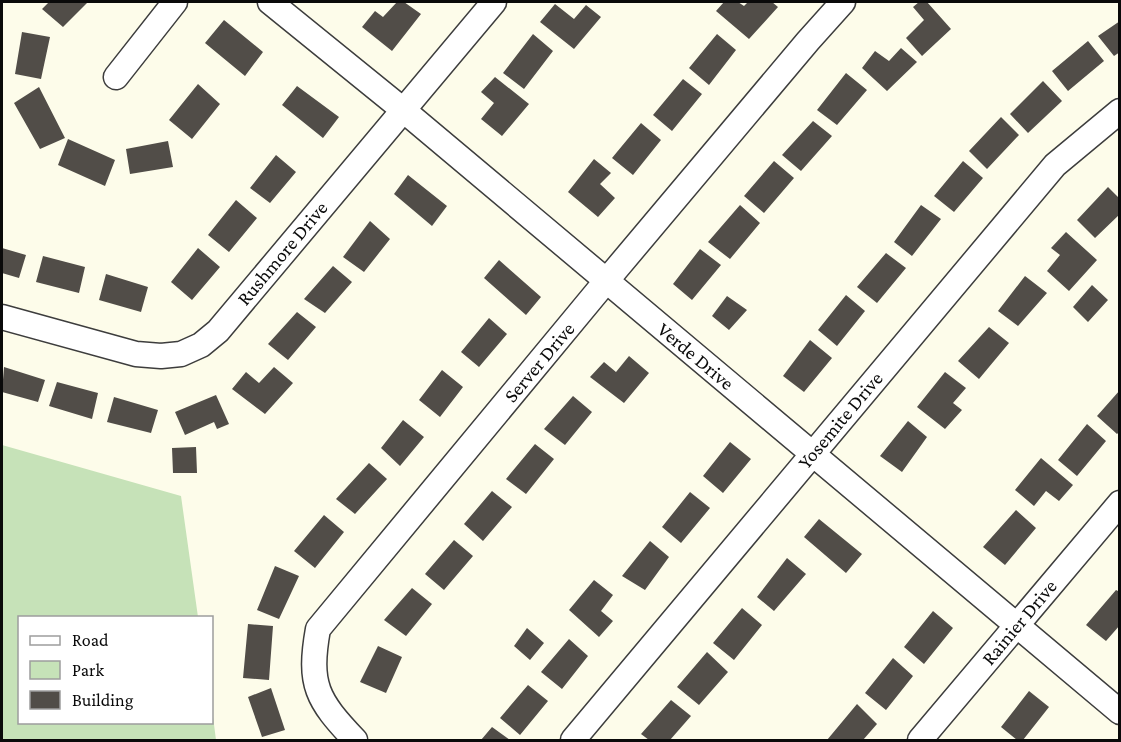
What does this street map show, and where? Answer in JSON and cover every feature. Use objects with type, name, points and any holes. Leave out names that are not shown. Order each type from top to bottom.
[{"type":"street","points":[[116,77],[175,2]]},
{"type":"street","name":"Verde Drive","points":[[270,2],[607,280],[1119,712]]},
{"type":"street","name":"Rushmore Drive","points":[[2,317],[136,354],[161,356],[181,354],[201,345],[218,330],[494,2]]},
{"type":"street","name":"Server Drive","points":[[355,741],[320,698],[314,677],[313,655],[318,629],[807,41],[843,2]]},
{"type":"street","name":"Yosemite Drive","points":[[573,741],[1055,165],[1119,111]]},
{"type":"street","name":"Rainier Drive","points":[[920,741],[1119,504]]},
{"type":"green space","points":[[2,445],[181,496],[198,616],[18,616],[18,724],[213,724],[213,717],[216,740],[2,740]]},
{"type":"building","points":[[49,2],[88,2],[63,27],[42,9]]},
{"type":"building","points":[[397,2],[404,2],[421,14],[392,51],[362,27],[375,11],[383,17]]},
{"type":"building","points":[[724,2],[738,2],[744,6],[748,2],[772,2],[778,7],[749,39],[716,11]]},
{"type":"building","points":[[919,2],[927,2],[951,29],[922,56],[906,38],[924,20],[913,7]]},
{"type":"building","points":[[555,4],[574,19],[586,5],[601,17],[574,49],[540,22]]},
{"type":"building","points":[[224,20],[263,52],[245,76],[205,43]]},
{"type":"building","points":[[1120,21],[1120,52],[1114,56],[1098,36]]},
{"type":"building","points":[[22,32],[50,37],[41,79],[15,74]]},
{"type":"building","points":[[533,34],[553,51],[524,89],[503,73]]},
{"type":"building","points":[[717,34],[736,50],[709,85],[689,68]]},
{"type":"building","points":[[1088,41],[1104,61],[1068,91],[1052,71]]},
{"type":"building","points":[[901,48],[917,62],[887,91],[862,68],[875,51],[889,61]]},
{"type":"building","points":[[846,73],[867,90],[837,125],[817,110]]},
{"type":"building","points":[[495,77],[529,104],[502,136],[481,119],[494,103],[481,92]]},
{"type":"building","points":[[683,79],[702,94],[672,131],[653,115]]},
{"type":"building","points":[[1043,81],[1062,101],[1028,133],[1010,114]]},
{"type":"building","points":[[198,84],[220,104],[192,139],[169,120]]},
{"type":"building","points":[[297,86],[339,117],[323,138],[282,105]]},
{"type":"building","points":[[39,87],[65,138],[40,149],[14,103]]},
{"type":"building","points":[[1001,117],[1019,135],[987,169],[969,151]]},
{"type":"building","points":[[813,121],[832,136],[801,171],[782,155]]},
{"type":"building","points":[[641,123],[661,140],[633,175],[612,158]]},
{"type":"building","points":[[68,139],[115,160],[105,186],[58,165]]},
{"type":"building","points":[[168,141],[173,167],[130,174],[126,149]]},
{"type":"building","points":[[276,155],[296,172],[270,203],[250,188]]},
{"type":"building","points":[[594,159],[611,173],[600,184],[615,198],[598,217],[568,192]]},
{"type":"building","points":[[774,161],[794,178],[764,213],[744,196]]},
{"type":"building","points":[[963,161],[983,178],[954,212],[934,196]]},
{"type":"building","points":[[408,175],[447,206],[432,226],[394,194]]},
{"type":"building","points":[[1108,187],[1120,199],[1120,214],[1095,238],[1077,220]]},
{"type":"building","points":[[236,200],[257,218],[229,252],[208,235]]},
{"type":"building","points":[[740,205],[760,223],[730,259],[708,242]]},
{"type":"building","points":[[921,205],[941,219],[912,256],[894,242]]},
{"type":"building","points":[[370,221],[390,239],[364,272],[343,257]]},
{"type":"building","points":[[1066,232],[1097,260],[1069,291],[1047,271],[1060,255],[1051,248]]},
{"type":"building","points":[[2,248],[26,255],[19,278],[2,273]]},
{"type":"building","points":[[198,248],[220,267],[192,300],[171,282]]},
{"type":"building","points":[[700,249],[721,265],[692,300],[673,284]]},
{"type":"building","points":[[886,253],[906,268],[877,303],[857,287]]},
{"type":"building","points":[[43,256],[85,267],[79,293],[36,282]]},
{"type":"building","points":[[499,260],[541,297],[526,315],[484,278]]},
{"type":"building","points":[[333,266],[352,282],[325,313],[304,299]]},
{"type":"building","points":[[106,274],[148,287],[141,312],[99,300]]},
{"type":"building","points":[[1025,276],[1047,293],[1018,326],[998,311]]},
{"type":"building","points":[[1092,285],[1108,300],[1088,322],[1073,307]]},
{"type":"building","points":[[846,295],[865,311],[837,346],[818,330]]},
{"type":"building","points":[[727,296],[747,310],[729,330],[712,316]]},
{"type":"building","points":[[297,312],[316,327],[288,360],[268,344]]},
{"type":"building","points":[[489,318],[507,334],[479,367],[461,352]]},
{"type":"building","points":[[989,327],[1009,343],[979,379],[958,361]]},
{"type":"building","points":[[810,340],[832,358],[804,392],[783,376]]},
{"type":"building","points":[[629,356],[649,373],[624,403],[590,377],[604,362],[616,372]]},
{"type":"building","points":[[4,367],[45,380],[38,402],[2,392]]},
{"type":"building","points":[[274,367],[293,383],[265,414],[232,389],[246,372],[259,383]]},
{"type":"building","points":[[442,370],[463,387],[440,417],[419,400]]},
{"type":"building","points":[[945,372],[966,388],[953,403],[962,410],[945,429],[917,407]]},
{"type":"building","points":[[57,382],[98,393],[92,419],[49,406]]},
{"type":"building","points":[[1120,390],[1120,431],[1117,434],[1097,416]]},
{"type":"building","points":[[216,395],[229,424],[217,429],[214,422],[185,435],[175,412]]},
{"type":"building","points":[[573,396],[592,412],[565,445],[544,429]]},
{"type":"building","points":[[114,397],[158,410],[151,433],[107,422]]},
{"type":"building","points":[[403,420],[424,437],[400,466],[381,448]]},
{"type":"building","points":[[908,421],[927,437],[902,472],[880,456]]},
{"type":"building","points":[[1087,424],[1106,441],[1077,476],[1058,460]]},
{"type":"building","points":[[730,442],[751,459],[723,493],[703,476]]},
{"type":"building","points":[[535,444],[554,459],[526,494],[506,479]]},
{"type":"building","points":[[196,447],[197,473],[173,473],[172,448]]},
{"type":"building","points":[[1041,458],[1073,485],[1059,501],[1046,491],[1034,506],[1015,490]]},
{"type":"building","points":[[369,463],[387,479],[355,514],[336,499]]},
{"type":"building","points":[[492,491],[512,507],[483,541],[464,524]]},
{"type":"building","points":[[690,492],[710,508],[681,543],[662,527]]},
{"type":"building","points":[[1016,510],[1036,528],[1005,565],[983,547]]},
{"type":"building","points":[[324,515],[344,532],[315,568],[294,551]]},
{"type":"building","points":[[819,519],[862,554],[846,573],[804,537]]},
{"type":"building","points":[[454,540],[473,556],[444,590],[425,574]]},
{"type":"building","points":[[650,541],[669,557],[645,590],[622,576]]},
{"type":"building","points":[[787,558],[806,574],[774,611],[757,597]]},
{"type":"building","points":[[275,566],[299,576],[279,619],[257,610]]},
{"type":"building","points":[[594,580],[613,595],[601,611],[613,621],[599,637],[569,610]]},
{"type":"building","points":[[412,588],[432,604],[406,636],[384,620]]},
{"type":"building","points":[[1116,590],[1120,592],[1120,625],[1106,641],[1086,625]]},
{"type":"building","points":[[742,608],[762,625],[734,660],[713,643]]},
{"type":"building","points":[[933,611],[953,628],[924,664],[904,647]]},
{"type":"building","points":[[248,624],[273,626],[269,680],[243,678]]},
{"type":"building","points":[[527,628],[544,643],[530,660],[514,646]]},
{"type":"building","points":[[569,639],[588,656],[562,689],[541,672]]},
{"type":"building","points":[[378,646],[402,657],[386,693],[360,682]]},
{"type":"building","points":[[707,652],[728,672],[699,705],[677,687]]},
{"type":"building","points":[[893,658],[913,676],[886,710],[865,693]]},
{"type":"building","points":[[528,685],[548,701],[520,735],[500,718]]},
{"type":"building","points":[[271,688],[285,730],[262,737],[248,697]]},
{"type":"building","points":[[1029,691],[1049,707],[1023,740],[1017,740],[1001,727]]},
{"type":"building","points":[[671,700],[691,716],[670,740],[649,740],[641,734]]},
{"type":"building","points":[[857,704],[877,724],[863,740],[827,740]]},
{"type":"building","points":[[492,727],[510,740],[481,740]]}]
